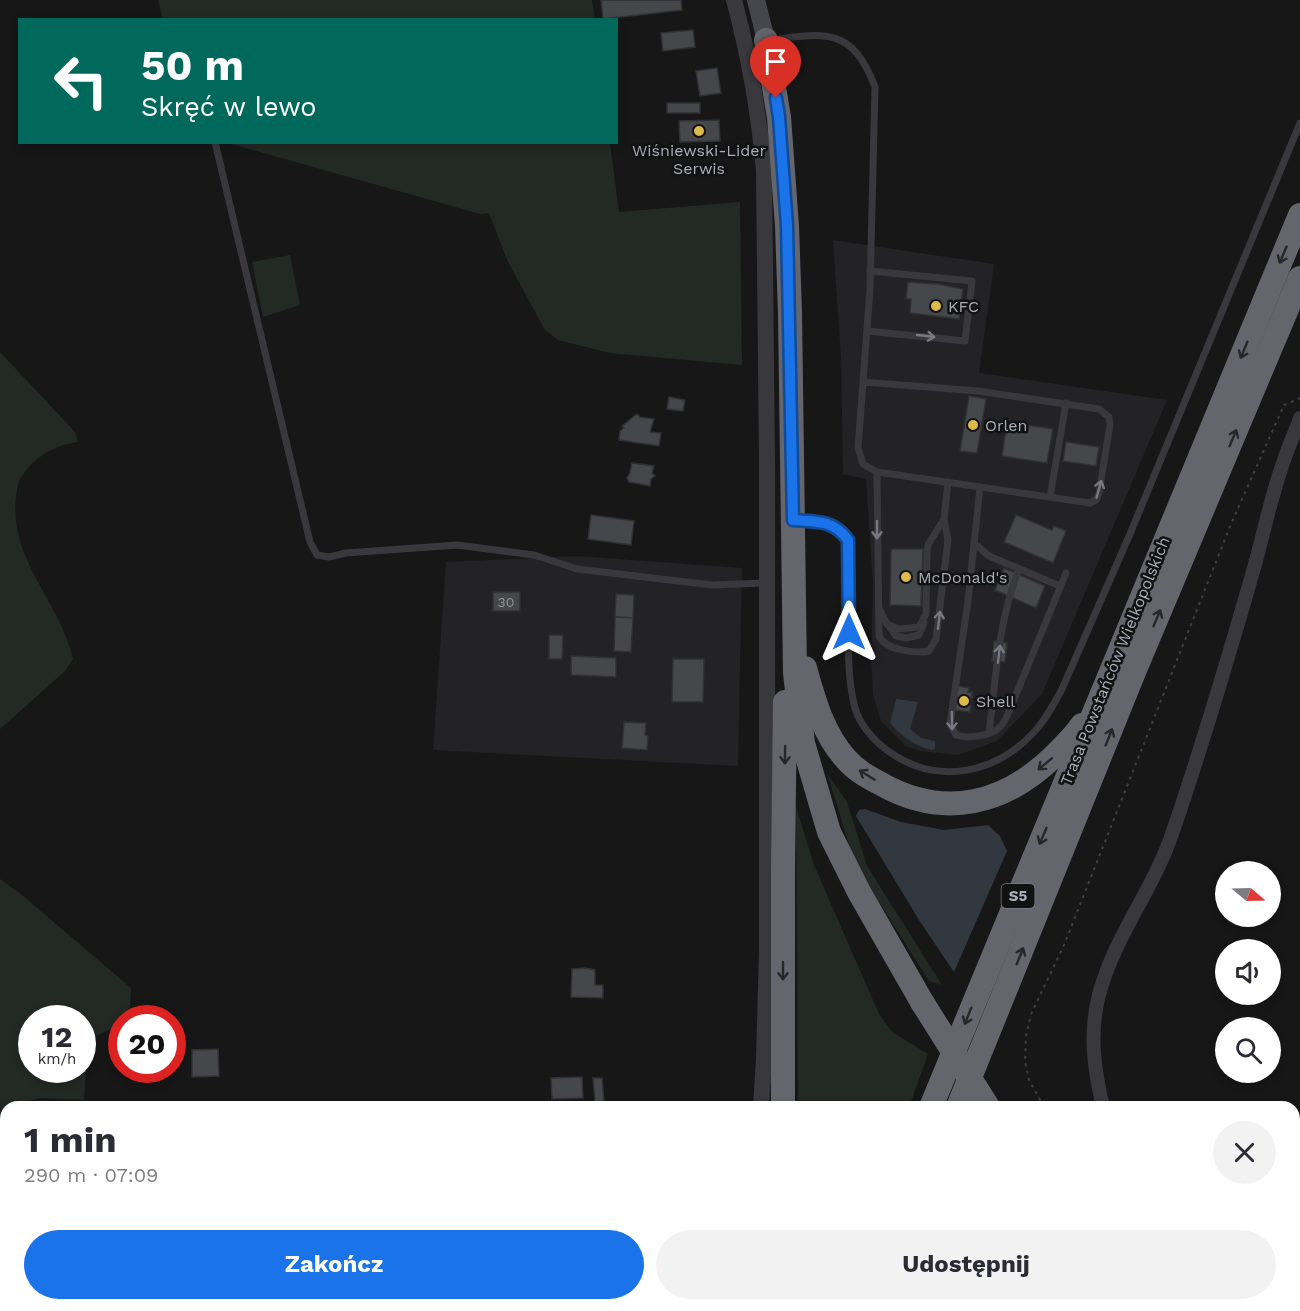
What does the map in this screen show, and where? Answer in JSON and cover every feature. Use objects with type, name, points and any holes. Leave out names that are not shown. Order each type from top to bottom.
[{"type":"highway","points":[[765,40],[779,117],[787,226],[795,673],[803,743],[829,832],[859,892],[922,1002],[984,1101]]},
{"type":"highway","name":"Trasa Powstańców Wielkopolskich","points":[[933,1101],[1300,214]]},
{"type":"highway","name":"Trasa Powstańców Wielkopolskich","points":[[960,1101],[1134,672],[1300,278]]},
{"type":"highway","points":[[795,634],[825,730],[846,759],[863,774],[904,796],[940,804],[980,801],[1004,792],[1025,780],[1047,763],[1081,728],[1105,684]]},
{"type":"highway","points":[[783,1101],[786,671],[795,634]]},
{"type":"main road","points":[[756,0],[765,40]]},
{"type":"street","points":[[734,0],[746,47],[760,128],[764,171],[767,951],[761,1101]]},
{"type":"street","points":[[1102,1101],[1095,1074],[1092,1034],[1098,996],[1107,969],[1170,842],[1256,560],[1281,467],[1300,418]]},
{"type":"lane","points":[[765,40],[819,34],[838,39],[856,50],[868,67],[875,87],[870,271],[858,448],[863,464],[877,472],[1050,498],[1090,503],[1096,500],[1110,425],[1109,417],[1099,409],[978,391],[863,382]]},
{"type":"lane","points":[[793,520],[834,525],[848,540],[850,674],[855,710],[868,733],[888,751],[905,762],[948,774],[973,770],[1019,746],[1035,732],[1050,712],[1062,689],[1130,534],[1300,123]]},
{"type":"lane","points":[[215,144],[310,542],[317,555],[329,557],[457,545],[534,555],[578,569],[712,585],[767,583]]},
{"type":"lane","points":[[867,331],[965,340],[972,281],[870,271]]},
{"type":"lane","points":[[1050,498],[1066,404]]},
{"type":"lane","points":[[877,472],[878,630],[884,644],[889,647],[923,652],[932,648],[936,639],[948,540],[944,519],[948,482]]},
{"type":"lane","points":[[980,487],[968,601],[950,724],[953,733],[959,737],[989,733],[1001,726],[1066,573]]},
{"type":"lane","points":[[877,606],[896,636],[915,637],[921,632],[926,614],[927,550],[944,519]]},
{"type":"lane","points":[[975,544],[989,556],[1060,586]]},
{"type":"lane","points":[[989,733],[1006,604],[1019,569]]},
{"type":"path","points":[[1041,1101],[1029,1080],[1025,1061],[1026,1035],[1031,1014],[1064,945],[1231,524],[1284,405],[1300,398]]},
{"type":"shaded area","points":[[158,0],[592,0],[595,18],[162,18]]},
{"type":"shaded area","points":[[232,144],[610,144],[619,212],[740,202],[742,365],[610,353],[558,340],[545,330],[508,262],[489,213],[480,214]]},
{"type":"shaded area","points":[[833,240],[994,264],[979,373],[1167,400],[1042,694],[997,741],[958,755],[920,751],[905,746],[881,721],[873,695],[871,655],[873,585],[866,479],[843,474],[841,358]]},
{"type":"shaded area","points":[[290,255],[300,305],[263,317],[252,262]]},
{"type":"shaded area","points":[[0,352],[75,432],[78,442],[51,450],[30,466],[19,481],[15,507],[17,530],[24,553],[56,615],[73,659],[65,671],[0,729]]},
{"type":"shaded area","points":[[577,556],[742,568],[738,766],[433,750],[446,562]]},
{"type":"shaded area","points":[[896,699],[918,702],[910,729],[921,738],[935,741],[935,749],[914,743],[890,723]]},
{"type":"shaded area","points":[[827,773],[847,802],[867,866],[942,985],[929,981],[855,864]]},
{"type":"shaded area","points":[[796,807],[814,865],[879,1014],[892,1032],[928,1054],[911,1101],[798,1101]]},
{"type":"shaded area","points":[[865,809],[901,822],[944,830],[988,825],[1000,836],[1007,851],[954,972],[919,920],[856,816],[859,810]]},
{"type":"shaded area","points":[[0,879],[131,988],[130,1005],[108,1005],[108,1030],[96,1036],[96,1005],[18,1005],[18,1083],[85,1083],[84,1100],[41,1098],[30,1101],[0,1101]]},
{"type":"building","points":[[601,0],[681,0],[682,10],[603,18]]},
{"type":"building","points":[[693,30],[695,47],[663,51],[661,33]]},
{"type":"building","points":[[717,68],[721,93],[700,96],[696,71]]},
{"type":"building","points":[[667,103],[700,103],[700,113],[667,113]]},
{"type":"building","name":"Wiśniewski-Lider Serwis","points":[[719,120],[720,141],[680,142],[679,121]]},
{"type":"building","name":"KFC","points":[[908,282],[938,284],[963,289],[959,319],[910,313],[911,299],[906,299]]},
{"type":"building","name":"Orlen","points":[[969,396],[986,399],[977,453],[960,451]]},
{"type":"building","points":[[669,397],[685,400],[683,411],[667,409]]},
{"type":"building","points":[[637,414],[640,417],[654,419],[650,432],[661,433],[659,446],[619,440],[620,431],[624,428],[622,426]]},
{"type":"building","points":[[1007,422],[1053,429],[1047,463],[1002,456]]},
{"type":"building","points":[[1066,442],[1099,447],[1096,466],[1063,461]]},
{"type":"building","points":[[632,463],[654,466],[652,473],[655,476],[651,479],[650,486],[629,482],[627,478]]},
{"type":"building","points":[[591,515],[634,521],[631,545],[588,539]]},
{"type":"building","points":[[1016,515],[1052,530],[1054,526],[1066,531],[1053,563],[1004,542]]},
{"type":"building","name":"McDonald's","points":[[891,549],[923,549],[921,606],[890,605]]},
{"type":"building","points":[[1004,568],[1045,586],[1036,608],[995,590]]},
{"type":"building","points":[[493,592],[520,592],[520,611],[493,611]]},
{"type":"building","points":[[616,594],[634,595],[633,618],[615,617]]},
{"type":"building","points":[[615,617],[633,618],[631,652],[614,651]]},
{"type":"building","points":[[549,635],[563,635],[562,659],[549,659]]},
{"type":"building","points":[[994,641],[1007,643],[1005,662],[992,661]]},
{"type":"building","points":[[571,656],[616,658],[616,677],[571,675]]},
{"type":"building","points":[[673,659],[704,659],[703,702],[672,702]]},
{"type":"building","name":"Shell","points":[[958,686],[969,688],[968,692],[972,692],[970,712],[955,710]]},
{"type":"building","points":[[624,722],[646,723],[647,750],[622,748]]},
{"type":"building","points":[[572,969],[595,970],[595,985],[603,985],[603,998],[571,997]]},
{"type":"building","points":[[218,1049],[219,1076],[192,1077],[192,1050]]},
{"type":"building","points":[[582,1077],[583,1098],[552,1099],[551,1078]]},
{"type":"building","points":[[593,1078],[602,1078],[604,1101],[595,1101]]},
{"type":"place","name":"Wiśniewski-Lider Serwis","points":[[699,131]]},
{"type":"place","name":"KFC","points":[[936,306]]},
{"type":"place","name":"Orlen","points":[[973,425]]},
{"type":"place","name":"McDonald's","points":[[906,577]]},
{"type":"place","name":"Shell","points":[[964,701]]},
{"type":"route","points":[[776,98],[787,226],[793,520],[834,525],[848,540],[849,632]]}]
